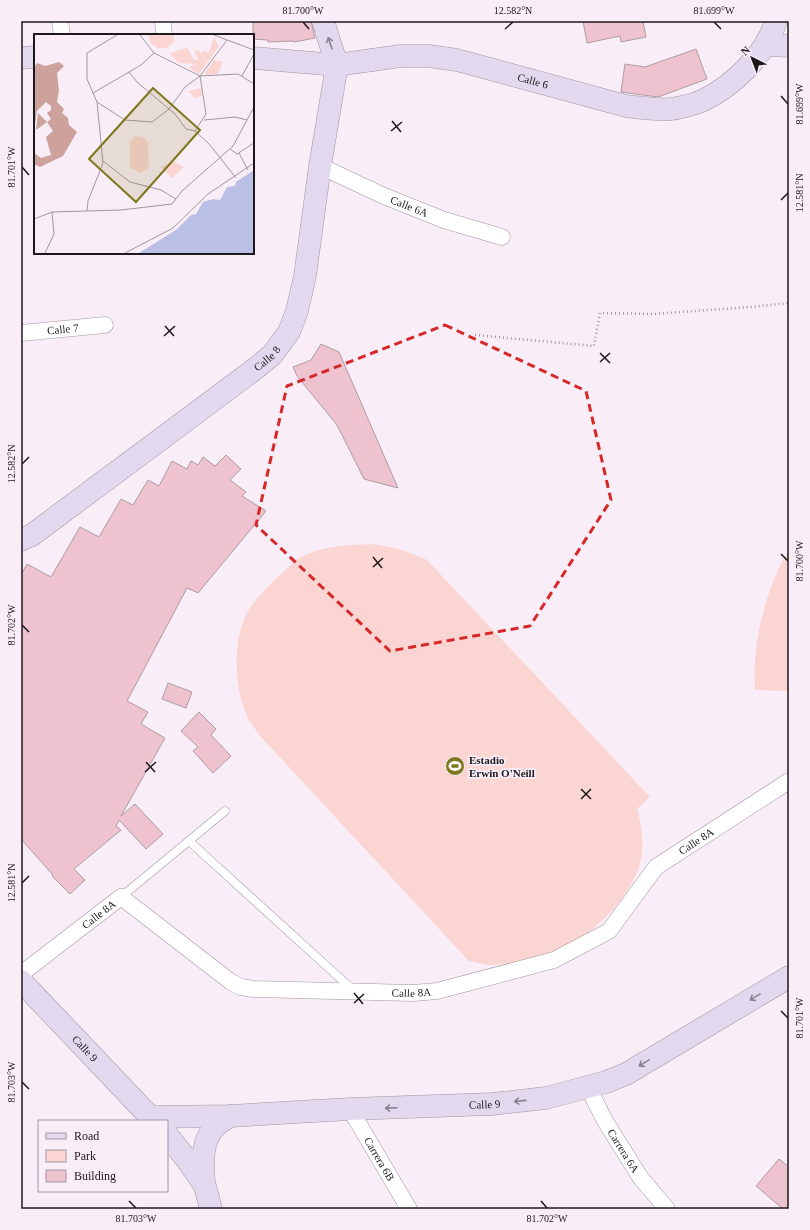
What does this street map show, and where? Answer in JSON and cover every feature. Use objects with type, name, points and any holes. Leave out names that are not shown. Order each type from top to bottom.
[{"type":"street","points":[[60,21],[62,34]]},
{"type":"street","points":[[163,21],[164,34]]},
{"type":"street","points":[[323,21],[337,65]]},
{"type":"street","name":"Calle 6","points":[[254,58],[337,65],[400,56],[429,56],[457,60],[626,106],[650,109],[673,109],[703,101],[732,82],[766,45],[776,21]]},
{"type":"street","points":[[766,45],[789,46]]},
{"type":"street","points":[[21,58],[34,57]]},
{"type":"street","name":"Calle 8","points":[[21,540],[32,535],[272,356],[289,332],[297,311],[305,276],[320,166],[337,65]]},
{"type":"street","name":"Calle 6A","points":[[320,166],[384,196],[444,220],[502,236]]},
{"type":"street","name":"Calle 7","points":[[21,333],[105,324]]},
{"type":"street","name":"Calle 8A","points":[[21,974],[121,897],[231,982],[241,987],[253,989],[354,992],[413,993],[437,991],[554,960],[609,931],[656,867],[789,781]]},
{"type":"street","name":"Calle 9","points":[[21,981],[152,1119],[350,1109],[492,1104],[546,1098],[606,1082],[626,1074],[789,977]]},
{"type":"street","name":"Carrera 6A","points":[[588,1087],[605,1121],[640,1177],[668,1209]]},
{"type":"street","name":"Carrera 6B","points":[[350,1109],[409,1209]]},
{"type":"street","points":[[211,1209],[204,1186],[203,1159],[206,1141],[217,1124],[230,1116]]},
{"type":"street","points":[[168,1136],[188,1161],[204,1186]]},
{"type":"lane","points":[[121,897],[225,811]]},
{"type":"lane","points":[[189,841],[354,992]]},
{"type":"path","points":[[475,335],[594,346],[600,313],[653,314],[789,303]]},
{"type":"highlighted area","points":[[445,325],[586,391],[611,500],[530,626],[390,651],[256,525],[287,386]]},
{"type":"green space","name":"Estadio Erwin O'Neill","points":[[371,544],[400,550],[427,560],[650,797],[637,809],[641,830],[642,853],[639,867],[626,892],[617,905],[595,927],[571,944],[553,954],[517,962],[490,965],[469,961],[260,736],[247,716],[243,705],[238,679],[237,651],[242,626],[246,615],[252,606],[273,581],[299,558],[328,548]]},
{"type":"green space","points":[[789,551],[789,691],[755,690],[756,650],[763,612],[771,587]]},
{"type":"building","points":[[253,21],[311,21],[315,38],[294,42],[268,42],[268,40],[254,39]]},
{"type":"building","points":[[583,21],[643,21],[646,37],[621,42],[620,36],[587,43]]},
{"type":"building","points":[[696,49],[707,79],[658,97],[621,92],[625,64],[645,67]]},
{"type":"building","points":[[321,344],[339,352],[398,488],[364,479],[337,425],[297,376],[293,367],[311,360]]},
{"type":"building","points":[[226,455],[241,469],[230,480],[246,492],[242,496],[266,511],[198,593],[187,588],[127,701],[148,712],[141,724],[165,738],[121,816],[135,804],[163,834],[146,849],[119,820],[116,826],[121,830],[74,869],[85,880],[70,894],[52,876],[53,875],[21,839],[21,575],[27,564],[51,577],[80,527],[99,537],[121,499],[133,505],[148,480],[159,486],[172,461],[187,469],[191,461],[198,465],[203,457],[215,466]]},
{"type":"building","points":[[168,683],[192,692],[186,708],[162,699]]},
{"type":"building","points":[[199,712],[216,729],[211,735],[231,756],[213,773],[193,751],[198,747],[181,731]]},
{"type":"building","points":[[779,1159],[789,1167],[789,1209],[783,1209],[756,1186]]},
{"type":"place","name":"Estadio Erwin O'Neill","points":[[455,766]]}]
